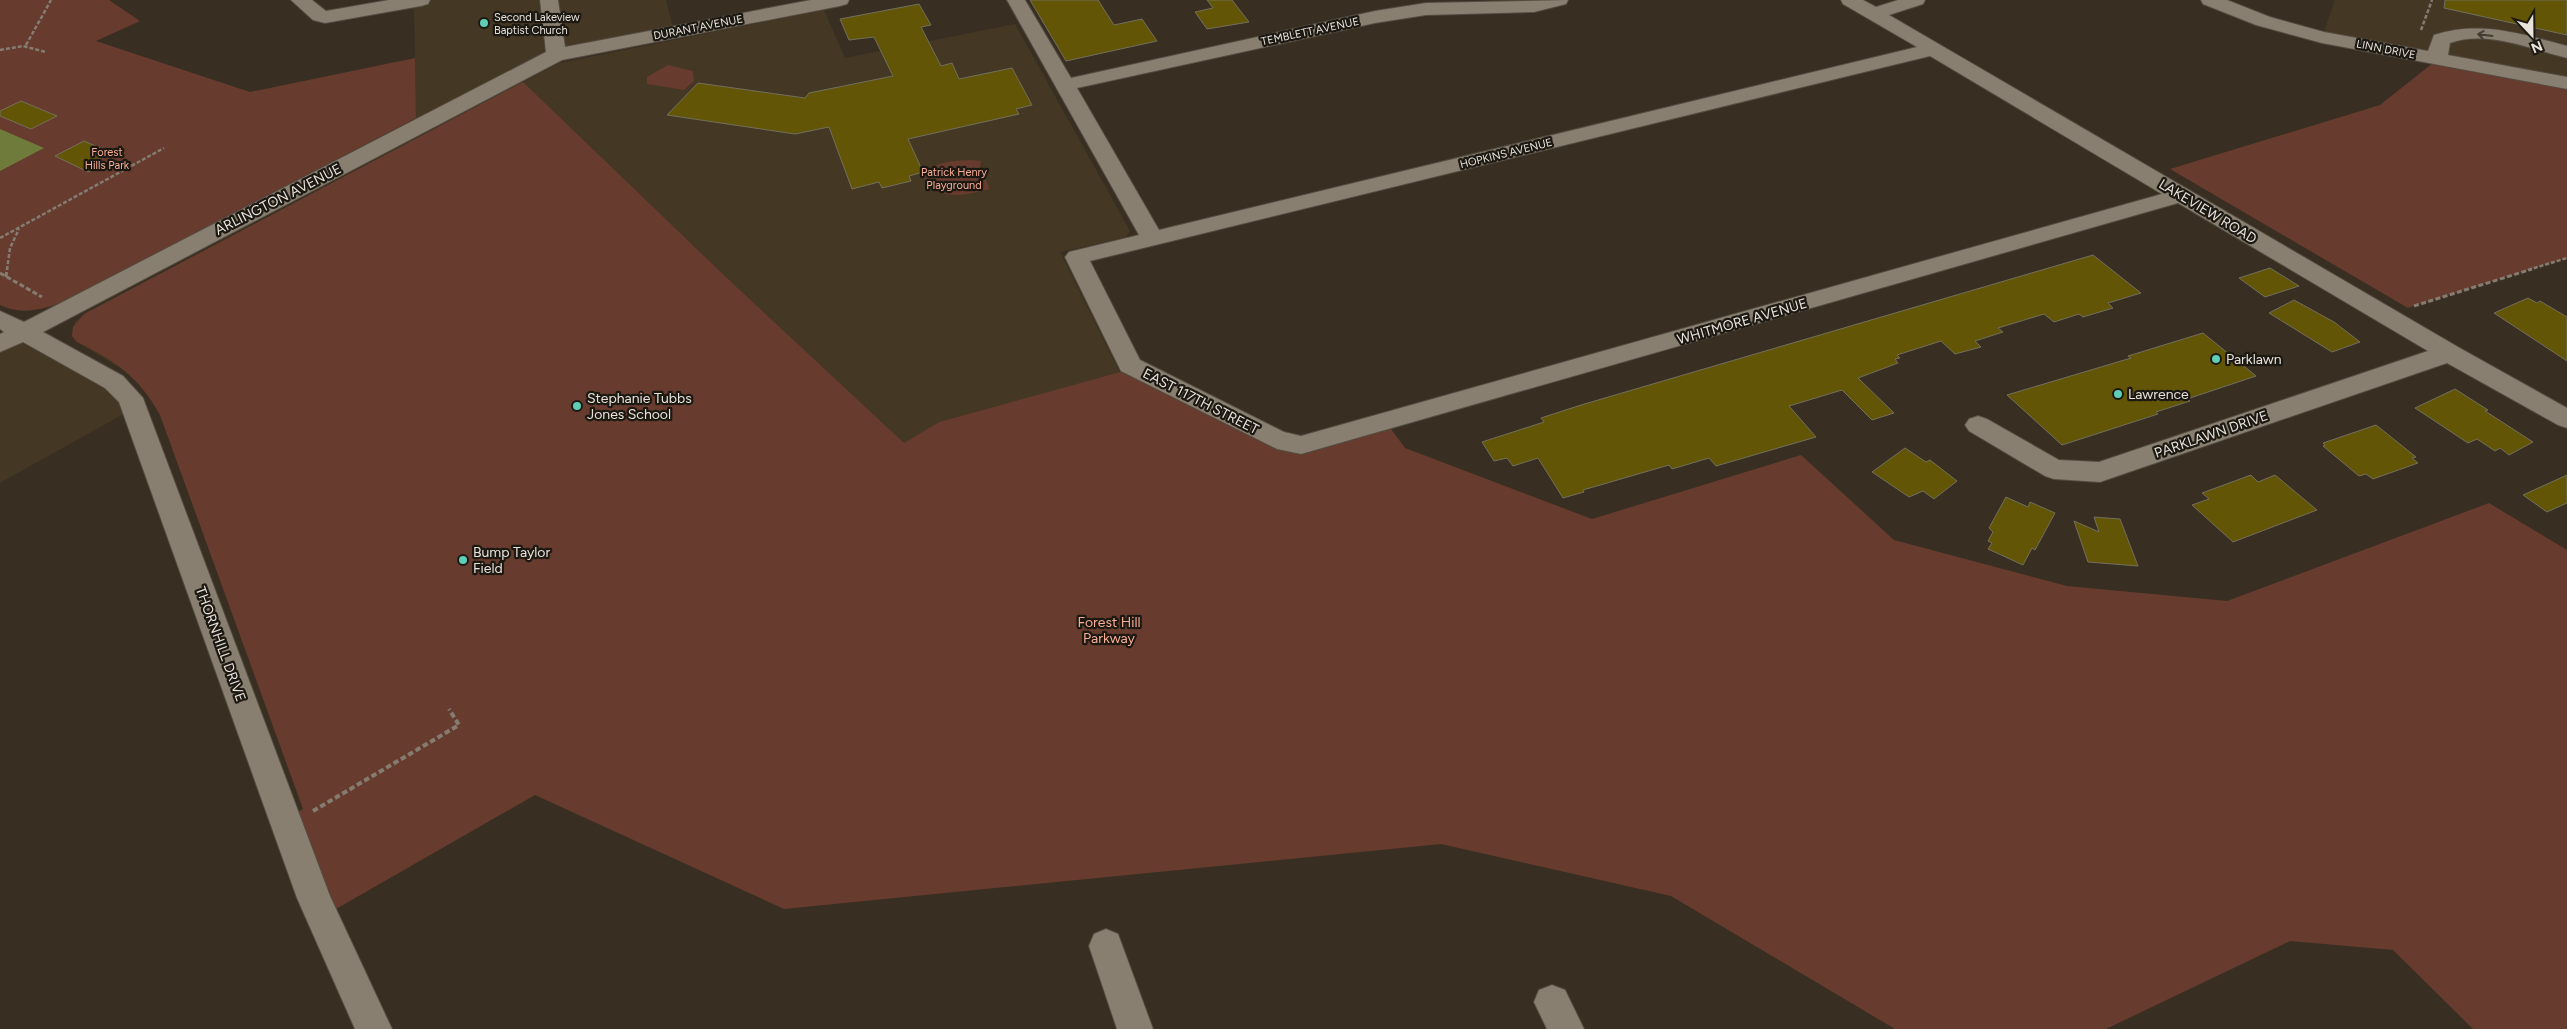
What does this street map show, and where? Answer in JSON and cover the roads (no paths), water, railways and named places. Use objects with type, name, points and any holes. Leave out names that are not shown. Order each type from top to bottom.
[{"type":"street","points":[[300,0],[320,16],[325,16],[420,0]]},
{"type":"street","points":[[549,0],[556,55]]},
{"type":"street","name":"DURANT AVENUE","points":[[556,55],[840,0]]},
{"type":"street","points":[[1016,0],[1153,239]]},
{"type":"street","name":"TEMBLETT AVENUE","points":[[1065,85],[1375,17],[1426,9],[1534,6],[1559,0]]},
{"type":"street","name":"LAKEVIEW ROAD","points":[[1850,0],[2449,353],[2567,419]]},
{"type":"street","points":[[1874,14],[1916,0]]},
{"type":"street","name":"LINN DRIVE","points":[[2210,0],[2229,10],[2322,37],[2567,84]]},
{"type":"street","points":[[2438,59],[2441,39],[2462,34],[2501,36],[2567,52]]},
{"type":"street","name":"HOPKINS AVENUE","points":[[1077,257],[1934,49]]},
{"type":"street","name":"ARLINGTON AVENUE","points":[[8,331],[556,55]]},
{"type":"street","name":"WHITMORE AVENUE","points":[[1301,445],[2182,195]]},
{"type":"street","name":"EAST 117TH STREET","points":[[1077,257],[1130,365],[1277,440],[1301,445]]},
{"type":"street","name":"THORNHILL DRIVE","points":[[8,331],[114,382],[130,398],[314,898],[374,1029]]},
{"type":"street","name":"PARKLAWN DRIVE","points":[[1978,425],[2054,469],[2100,472],[2449,353]]},
{"type":"street","points":[[1106,946],[1135,1029]]},
{"type":"place","name":"Second Lakeview Baptist Church","points":[[484,23]]},
{"type":"place","name":"Parklawn","points":[[2216,359]]},
{"type":"place","name":"Lawrence","points":[[2118,394]]},
{"type":"place","name":"Stephanie Tubbs Jones School","points":[[577,406]]},
{"type":"place","name":"Bump Taylor Field","points":[[463,560]]},
{"type":"park label","name":"Forest Hills Park","points":[[107,158]]},
{"type":"park label","name":"Patrick Henry Playground","points":[[954,178]]},
{"type":"park label","name":"Forest Hill Parkway","points":[[1109,630]]}]
